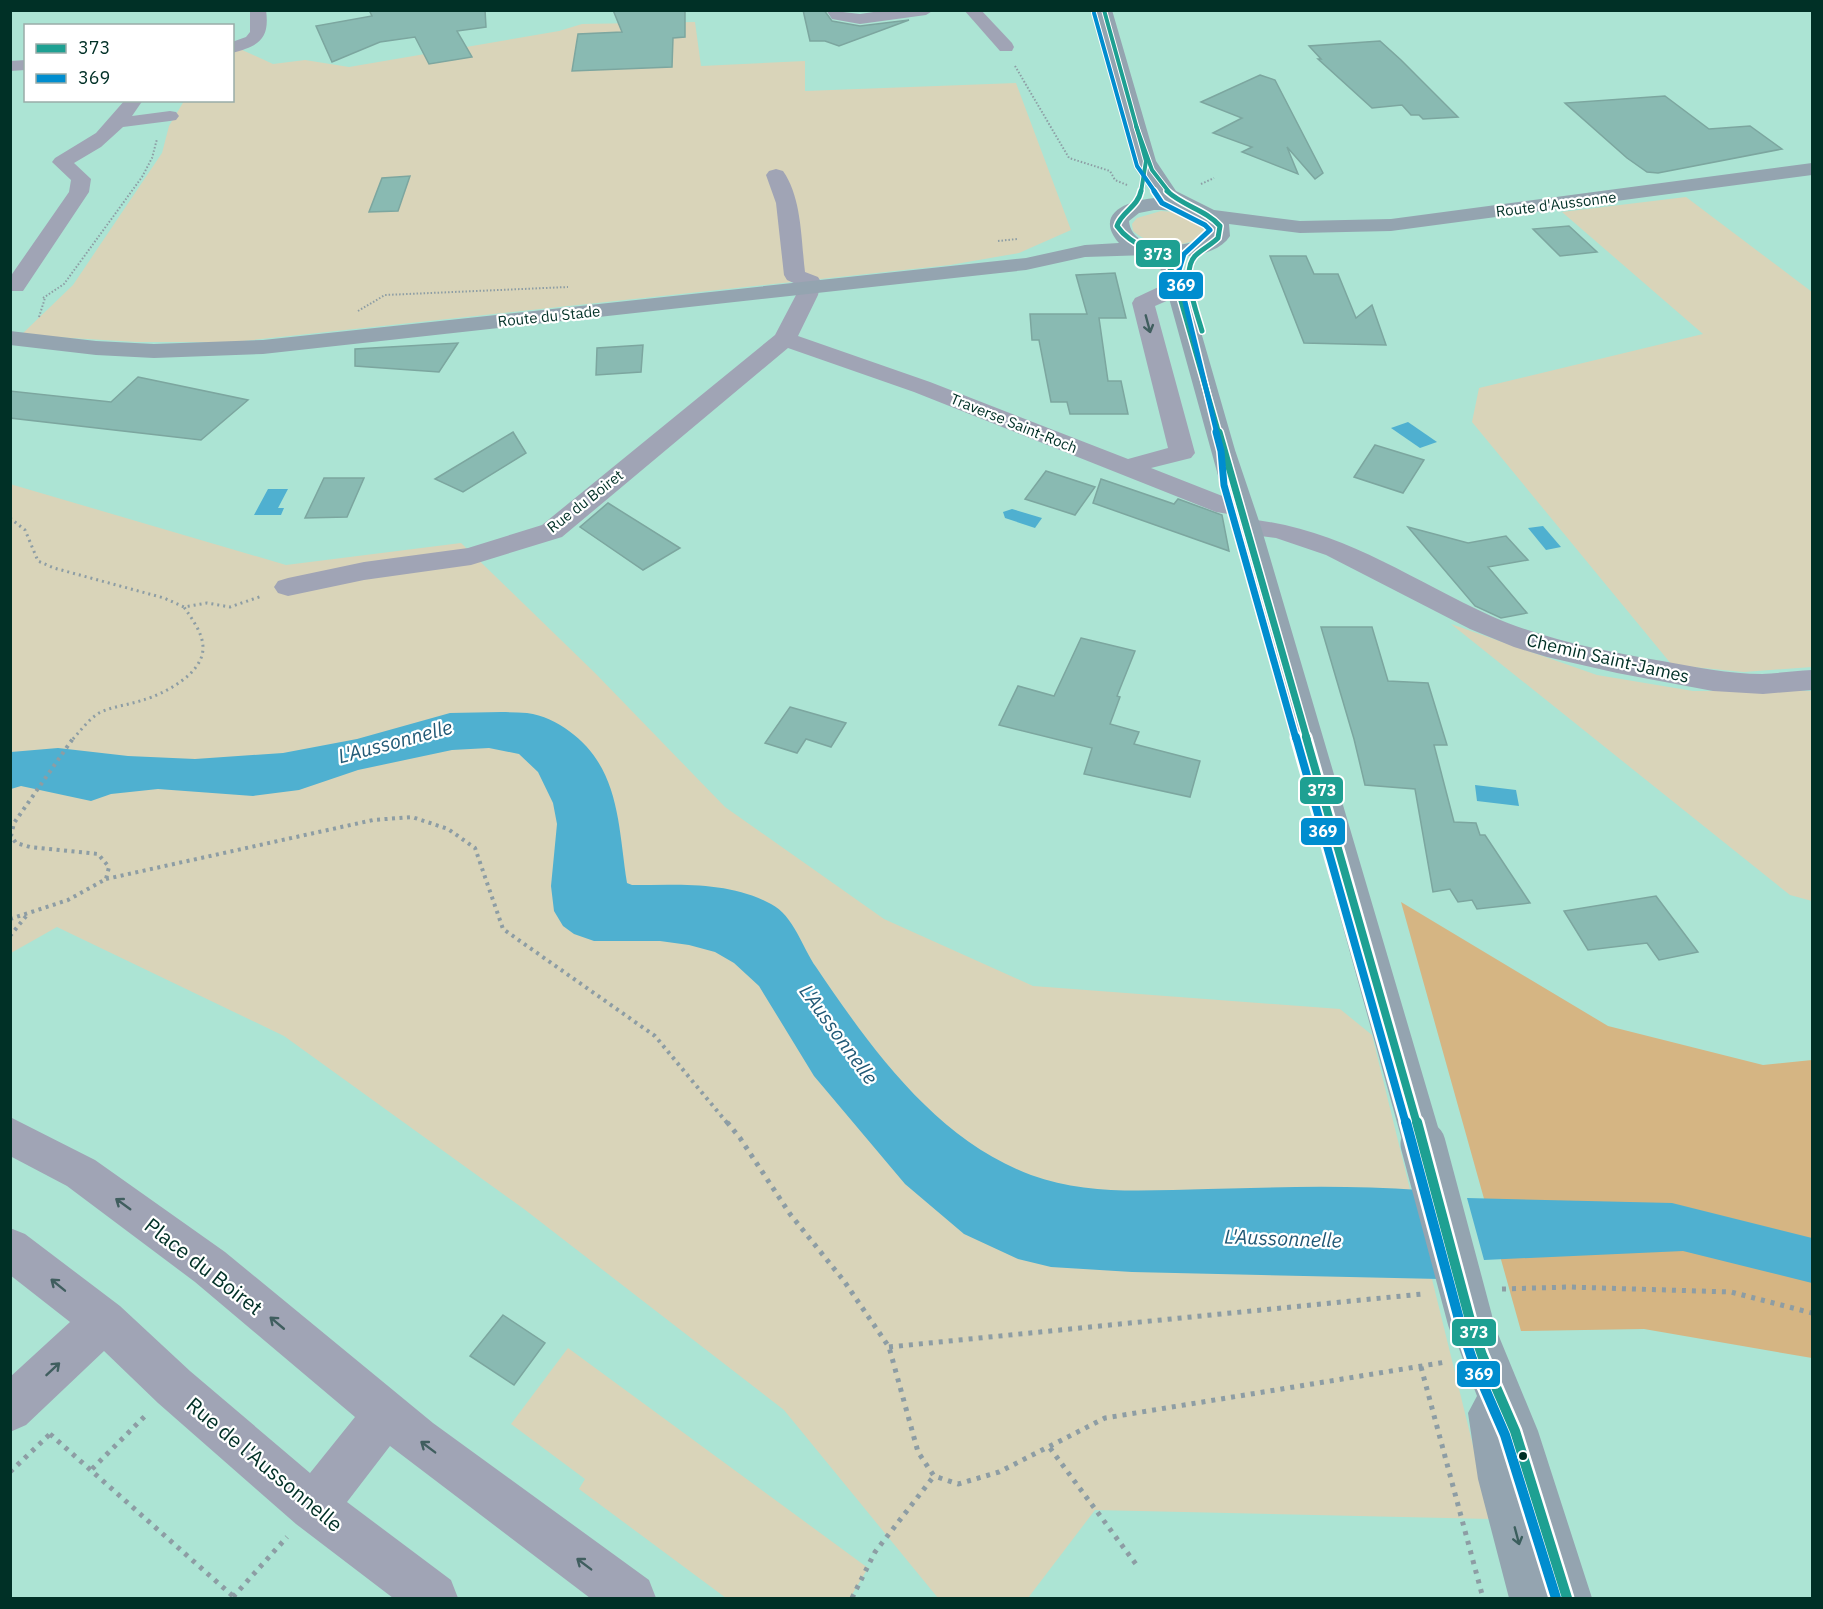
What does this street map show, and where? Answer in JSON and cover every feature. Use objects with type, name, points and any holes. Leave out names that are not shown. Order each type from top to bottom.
[{"type":"main road","points":[[1104,10],[1146,162],[1169,195],[1190,207]]},
{"type":"main road","name":"Route du Stade","points":[[1085,251],[1117,226],[1119,219],[1132,209],[1143,187],[1146,162]]},
{"type":"main road","name":"Route d'Aussonne","points":[[1150,249],[1181,252],[1234,236],[1299,227],[1391,225],[1812,169]]},
{"type":"main road","points":[[1132,209],[1166,204],[1190,207]]},
{"type":"main road","name":"Route d'Aussonne","points":[[1190,207],[1211,216],[1299,227]]},
{"type":"main road","points":[[1211,216],[1220,226],[1221,231],[1190,263],[1188,273],[1231,449],[1234,482]]},
{"type":"main road","points":[[1117,226],[1125,238],[1150,249],[1167,260],[1173,273],[1423,1144],[1567,1599]]},
{"type":"main road","name":"Route du Stade","points":[[10,338],[96,348],[154,351],[251,348],[1026,264],[1085,251],[1150,249]]},
{"type":"main road","points":[[1481,1322],[1502,1479],[1534,1599]]},
{"type":"street","points":[[234,47],[252,41],[257,36],[260,28],[258,10]]},
{"type":"street","points":[[834,10],[838,16],[860,19],[926,10]]},
{"type":"street","points":[[972,10],[1005,47]]},
{"type":"street","points":[[15,286],[79,192],[81,179],[62,162],[106,137],[121,122],[133,102]]},
{"type":"street","points":[[121,122],[170,116]]},
{"type":"street","points":[[776,176],[786,203],[795,275],[810,282],[810,288]]},
{"type":"street","name":"Rue du Boiret","points":[[288,587],[364,571],[471,556],[552,531],[785,339],[810,288]]},
{"type":"street","points":[[1128,468],[1145,461],[1182,453],[1143,303],[1177,288]]},
{"type":"street","name":"Traverse Saint-Roch","points":[[785,339],[922,387],[1225,506],[1244,517]]},
{"type":"street","name":"Chemin Saint-James","points":[[1244,517],[1264,527],[1309,538],[1482,623],[1525,640],[1629,666],[1704,679],[1761,684],[1812,680]]},
{"type":"street","name":"Place du Boiret","points":[[10,1135],[81,1173],[210,1267],[386,1414],[631,1599]]},
{"type":"street","points":[[10,1248],[104,1321],[10,1409]]},
{"type":"street","name":"Rue de l'Aussonnelle","points":[[104,1321],[174,1387],[313,1507],[433,1599]]},
{"type":"street","points":[[313,1507],[386,1414]]},
{"type":"path","points":[[1005,47],[1069,158],[1110,171],[1115,180],[1127,186]]},
{"type":"path","points":[[45,298],[64,284],[148,166]]},
{"type":"path","points":[[10,518],[17,520],[28,536],[39,561],[54,568],[164,598],[184,607],[200,632],[203,651],[195,667],[170,690],[97,715],[80,730],[14,823],[11,836],[16,843],[30,847],[98,854],[109,867],[106,879]]},
{"type":"path","points":[[184,607],[207,603],[230,607],[288,587]]},
{"type":"path","points":[[10,919],[28,915],[68,900],[106,879],[373,820],[412,817],[448,829],[475,848],[503,929],[655,1036],[740,1138],[790,1214],[844,1281],[889,1347],[918,1452],[934,1476],[958,1484],[999,1472],[1105,1418],[1421,1368],[1481,1322],[1569,1287],[1731,1292],[1812,1313]]},
{"type":"path","points":[[10,936],[28,915]]},
{"type":"path","points":[[889,1347],[1434,1293]]},
{"type":"path","points":[[1421,1368],[1483,1599]]},
{"type":"path","points":[[91,1470],[174,1387]]},
{"type":"path","points":[[50,1434],[234,1598],[313,1507]]},
{"type":"path","points":[[1050,1448],[1138,1567]]},
{"type":"path","points":[[852,1599],[875,1552],[934,1476]]},
{"type":"shaded area","points":[[695,22],[701,66],[805,61],[805,91],[1016,83],[1071,230],[1019,253],[950,265],[234,342],[137,342],[21,335],[73,285],[162,153],[169,126],[183,102],[234,102],[234,52],[240,49],[273,64],[305,60],[349,67],[559,31],[582,24]]},
{"type":"shaded area","points":[[1686,197],[1812,292],[1812,667],[1744,672],[1672,665],[1472,422],[1479,388],[1703,334],[1562,212]]},
{"type":"shaded area","points":[[1161,211],[1190,217],[1204,228],[1203,235],[1186,243],[1167,245],[1149,240],[1133,231],[1132,224],[1137,218]]},
{"type":"shaded area","points":[[10,484],[286,565],[461,543],[596,674],[725,807],[884,919],[1033,986],[1340,1009],[1372,1035],[1491,1519],[1095,1510],[1028,1598],[938,1598],[784,1410],[524,1209],[284,1036],[57,927],[11,953]]},
{"type":"shaded area","points":[[1451,624],[1597,675],[1693,691],[1812,691],[1812,901],[1790,895]]},
{"type":"shaded area","points":[[1401,902],[1608,1026],[1763,1065],[1812,1060],[1812,1358],[1644,1329],[1521,1331]]},
{"type":"shaded area","points":[[568,1348],[868,1568],[850,1598],[726,1598],[579,1489],[585,1479],[511,1424]]},
{"type":"water","points":[[1408,422],[1437,442],[1420,448],[1391,428]]},
{"type":"water","points":[[268,489],[288,489],[278,508],[284,508],[281,515],[254,515]]},
{"type":"water","points":[[1012,509],[1042,518],[1035,528],[1005,518],[1003,512]]},
{"type":"water","points":[[1543,526],[1561,547],[1546,550],[1528,528]]},
{"type":"water","name":"L'Aussonnelle","points":[[450,713],[527,713],[550,719],[569,731],[586,746],[598,762],[607,780],[618,819],[627,883],[721,888],[755,897],[779,909],[792,924],[811,959],[859,1029],[908,1088],[935,1115],[965,1139],[996,1159],[1053,1182],[1096,1189],[1141,1191],[1340,1187],[1420,1190],[1440,1279],[1132,1272],[1051,1267],[1018,1259],[964,1234],[905,1184],[814,1076],[759,986],[734,963],[715,952],[689,945],[660,941],[594,941],[574,934],[563,926],[554,911],[551,886],[557,824],[553,803],[538,772],[519,754],[489,748],[452,750],[358,770],[299,790],[253,796],[158,789],[111,794],[91,801],[21,786],[11,789],[11,752],[58,748],[128,756],[195,759],[283,753],[357,739]]},
{"type":"water","points":[[1475,785],[1516,790],[1519,806],[1477,801]]},
{"type":"water","points":[[1467,1198],[1672,1203],[1812,1238],[1812,1283],[1683,1251],[1484,1260]]},
{"type":"building","points":[[369,10],[485,10],[486,27],[457,31],[472,57],[429,64],[415,37],[380,42],[332,62],[316,26],[372,16]]},
{"type":"building","points":[[613,10],[685,10],[685,37],[673,38],[672,67],[572,71],[578,34],[622,32]]},
{"type":"building","points":[[803,10],[824,10],[832,21],[860,26],[909,20],[839,46],[825,41],[810,41]]},
{"type":"building","points":[[1380,41],[1458,117],[1423,119],[1419,115],[1411,115],[1402,105],[1372,108],[1318,59],[1321,59],[1309,46]]},
{"type":"building","points":[[1260,75],[1275,80],[1323,173],[1315,179],[1287,147],[1298,174],[1242,152],[1252,147],[1213,133],[1242,118],[1201,102]]},
{"type":"building","points":[[1665,96],[1709,129],[1750,126],[1782,149],[1658,173],[1647,172],[1627,158],[1565,103]]},
{"type":"building","points":[[410,176],[398,211],[369,212],[382,178]]},
{"type":"building","points":[[1569,226],[1597,252],[1560,256],[1533,229]]},
{"type":"building","points":[[1270,256],[1306,256],[1314,274],[1338,274],[1356,318],[1372,305],[1386,345],[1304,343]]},
{"type":"building","points":[[1115,273],[1126,318],[1099,318],[1108,381],[1121,381],[1128,414],[1070,414],[1067,402],[1051,402],[1039,340],[1032,340],[1030,314],[1087,314],[1076,275]]},
{"type":"building","points":[[458,343],[439,372],[355,366],[355,349]]},
{"type":"building","points":[[643,345],[641,372],[596,375],[597,348]]},
{"type":"building","points":[[138,377],[248,400],[201,440],[10,418],[10,391],[111,402]]},
{"type":"building","points":[[513,432],[526,453],[463,492],[435,479]]},
{"type":"building","points":[[1375,445],[1424,460],[1403,493],[1354,477]]},
{"type":"building","points":[[1046,471],[1095,487],[1075,515],[1025,499]]},
{"type":"building","points":[[324,478],[364,478],[347,517],[305,518]]},
{"type":"building","points":[[1101,479],[1174,504],[1178,499],[1222,515],[1229,551],[1093,503]]},
{"type":"building","points":[[608,503],[680,548],[643,570],[580,527]]},
{"type":"building","points":[[1408,527],[1468,543],[1506,536],[1528,560],[1488,567],[1527,613],[1501,618],[1475,606]]},
{"type":"building","points":[[1321,627],[1372,627],[1388,681],[1428,683],[1447,745],[1434,745],[1454,822],[1476,823],[1480,835],[1485,835],[1530,903],[1477,909],[1472,900],[1458,902],[1450,889],[1433,892],[1415,789],[1365,785]]},
{"type":"building","points":[[1081,638],[1135,651],[1117,696],[1120,697],[1110,724],[1139,732],[1134,744],[1200,761],[1190,797],[1084,774],[1092,748],[999,725],[1018,686],[1054,696]]},
{"type":"building","points":[[790,707],[846,723],[831,747],[806,739],[797,753],[765,743]]},
{"type":"building","points":[[1656,896],[1698,952],[1659,960],[1647,943],[1588,950],[1564,911]]},
{"type":"building","points":[[503,1315],[545,1343],[514,1385],[470,1356]]},
{"type":"transit line","name":"373","points":[[1104,10],[1146,161],[1140,196],[1132,209],[1119,219],[1117,226],[1130,240],[1160,256],[1173,273],[1423,1144],[1470,1320],[1482,1355],[1515,1431],[1567,1598]]},
{"type":"transit line","name":"369","points":[[1094,13],[1137,166],[1162,203],[1205,225],[1210,230],[1184,254],[1178,273],[1221,451],[1224,485],[1413,1147],[1460,1323],[1472,1359],[1505,1435],[1556,1598]]},
{"type":"transit line","name":"373","points":[[1136,126],[1147,160],[1158,180],[1174,197],[1208,216],[1220,226],[1218,238],[1196,255],[1190,265],[1190,283],[1202,331]]}]
